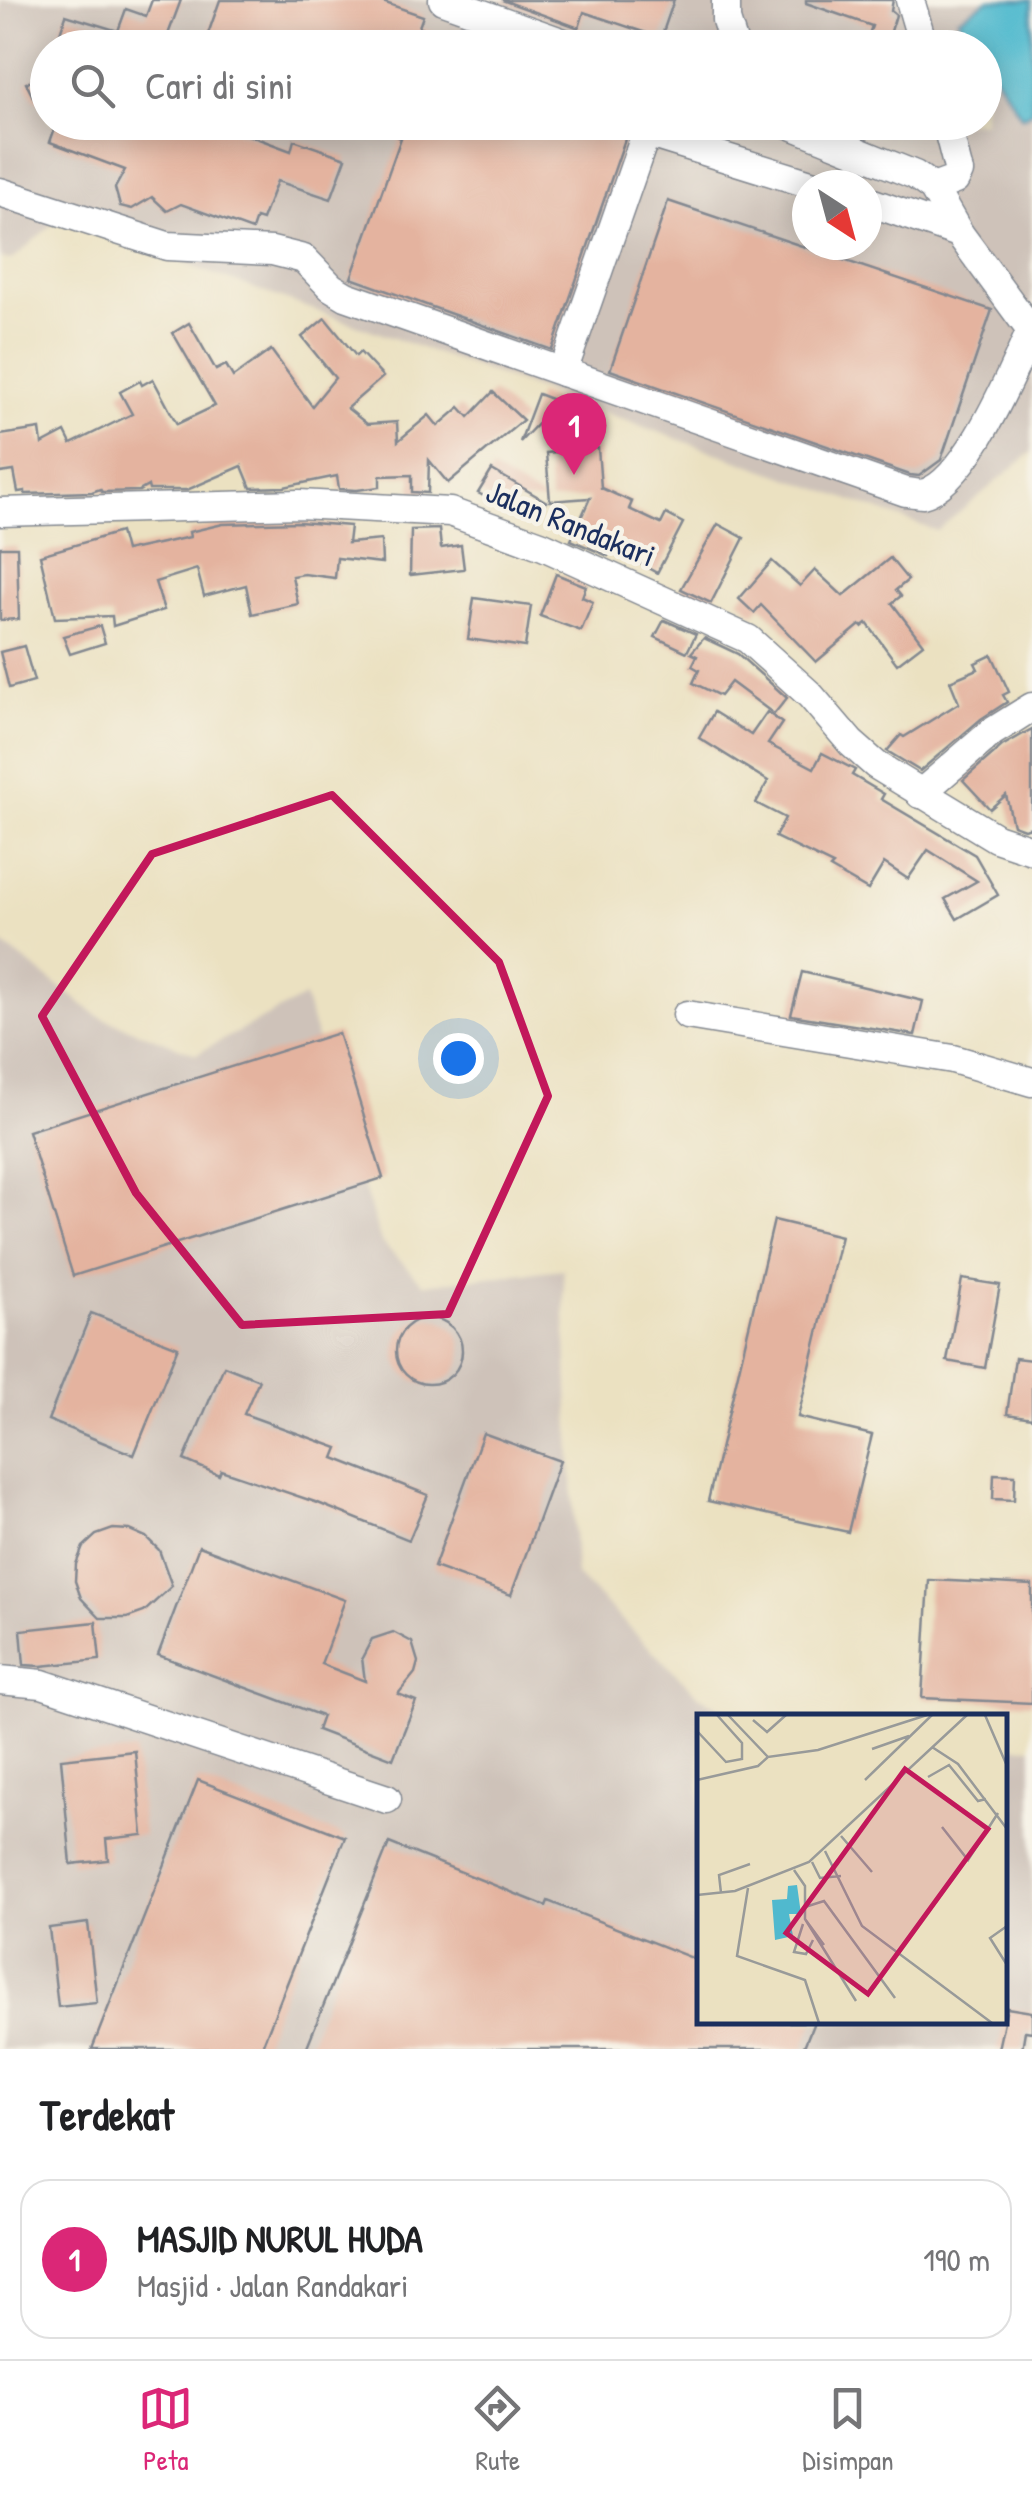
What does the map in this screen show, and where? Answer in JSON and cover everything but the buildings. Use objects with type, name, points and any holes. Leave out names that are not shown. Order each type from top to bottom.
[{"type":"street","points":[[443,0],[527,30]]},
{"type":"street","points":[[726,0],[729,30]]},
{"type":"street","points":[[910,0],[919,30]]},
{"type":"street","points":[[563,372],[644,140]]},
{"type":"street","points":[[683,140],[792,177]]},
{"type":"street","points":[[0,192],[166,246],[272,250],[304,259],[331,287],[346,296],[887,487],[922,494],[949,474],[979,438],[1032,331],[959,234],[933,188],[915,175],[828,140]]},
{"type":"street","points":[[933,188],[955,180],[959,172],[951,140]]},
{"type":"street","points":[[882,207],[959,234]]},
{"type":"street","name":"Jalan Randakari","points":[[0,512],[300,504],[450,512],[542,546],[748,640],[810,695],[862,753],[920,794],[996,838],[1032,850]]},
{"type":"street","points":[[920,794],[992,732],[1032,707]]},
{"type":"street","points":[[687,1015],[953,1060],[1032,1082]]},
{"type":"street","points":[[0,1680],[42,1684],[387,1799]]},
{"type":"highlighted area","points":[[332,795],[499,962],[548,1096],[448,1314],[242,1325],[136,1193],[42,1016],[152,854]]},
{"type":"shaded area","points":[[0,0],[1032,0],[1032,452],[937,531],[58,219],[12,260],[0,258]]},
{"type":"shaded area","points":[[0,942],[98,1016],[196,1054],[304,997],[381,1242],[424,1284],[563,1269],[576,1575],[698,1695],[731,1714],[697,1714],[697,2024],[1007,2024],[1007,1746],[1032,1747],[1032,2049],[0,2049]]},
{"type":"water","points":[[988,0],[1032,0],[1032,111],[1022,117],[1002,86],[1002,30],[965,30],[958,19]]},
{"type":"place","name":"MASJID NURUL HUDA","points":[[574,475]]}]
